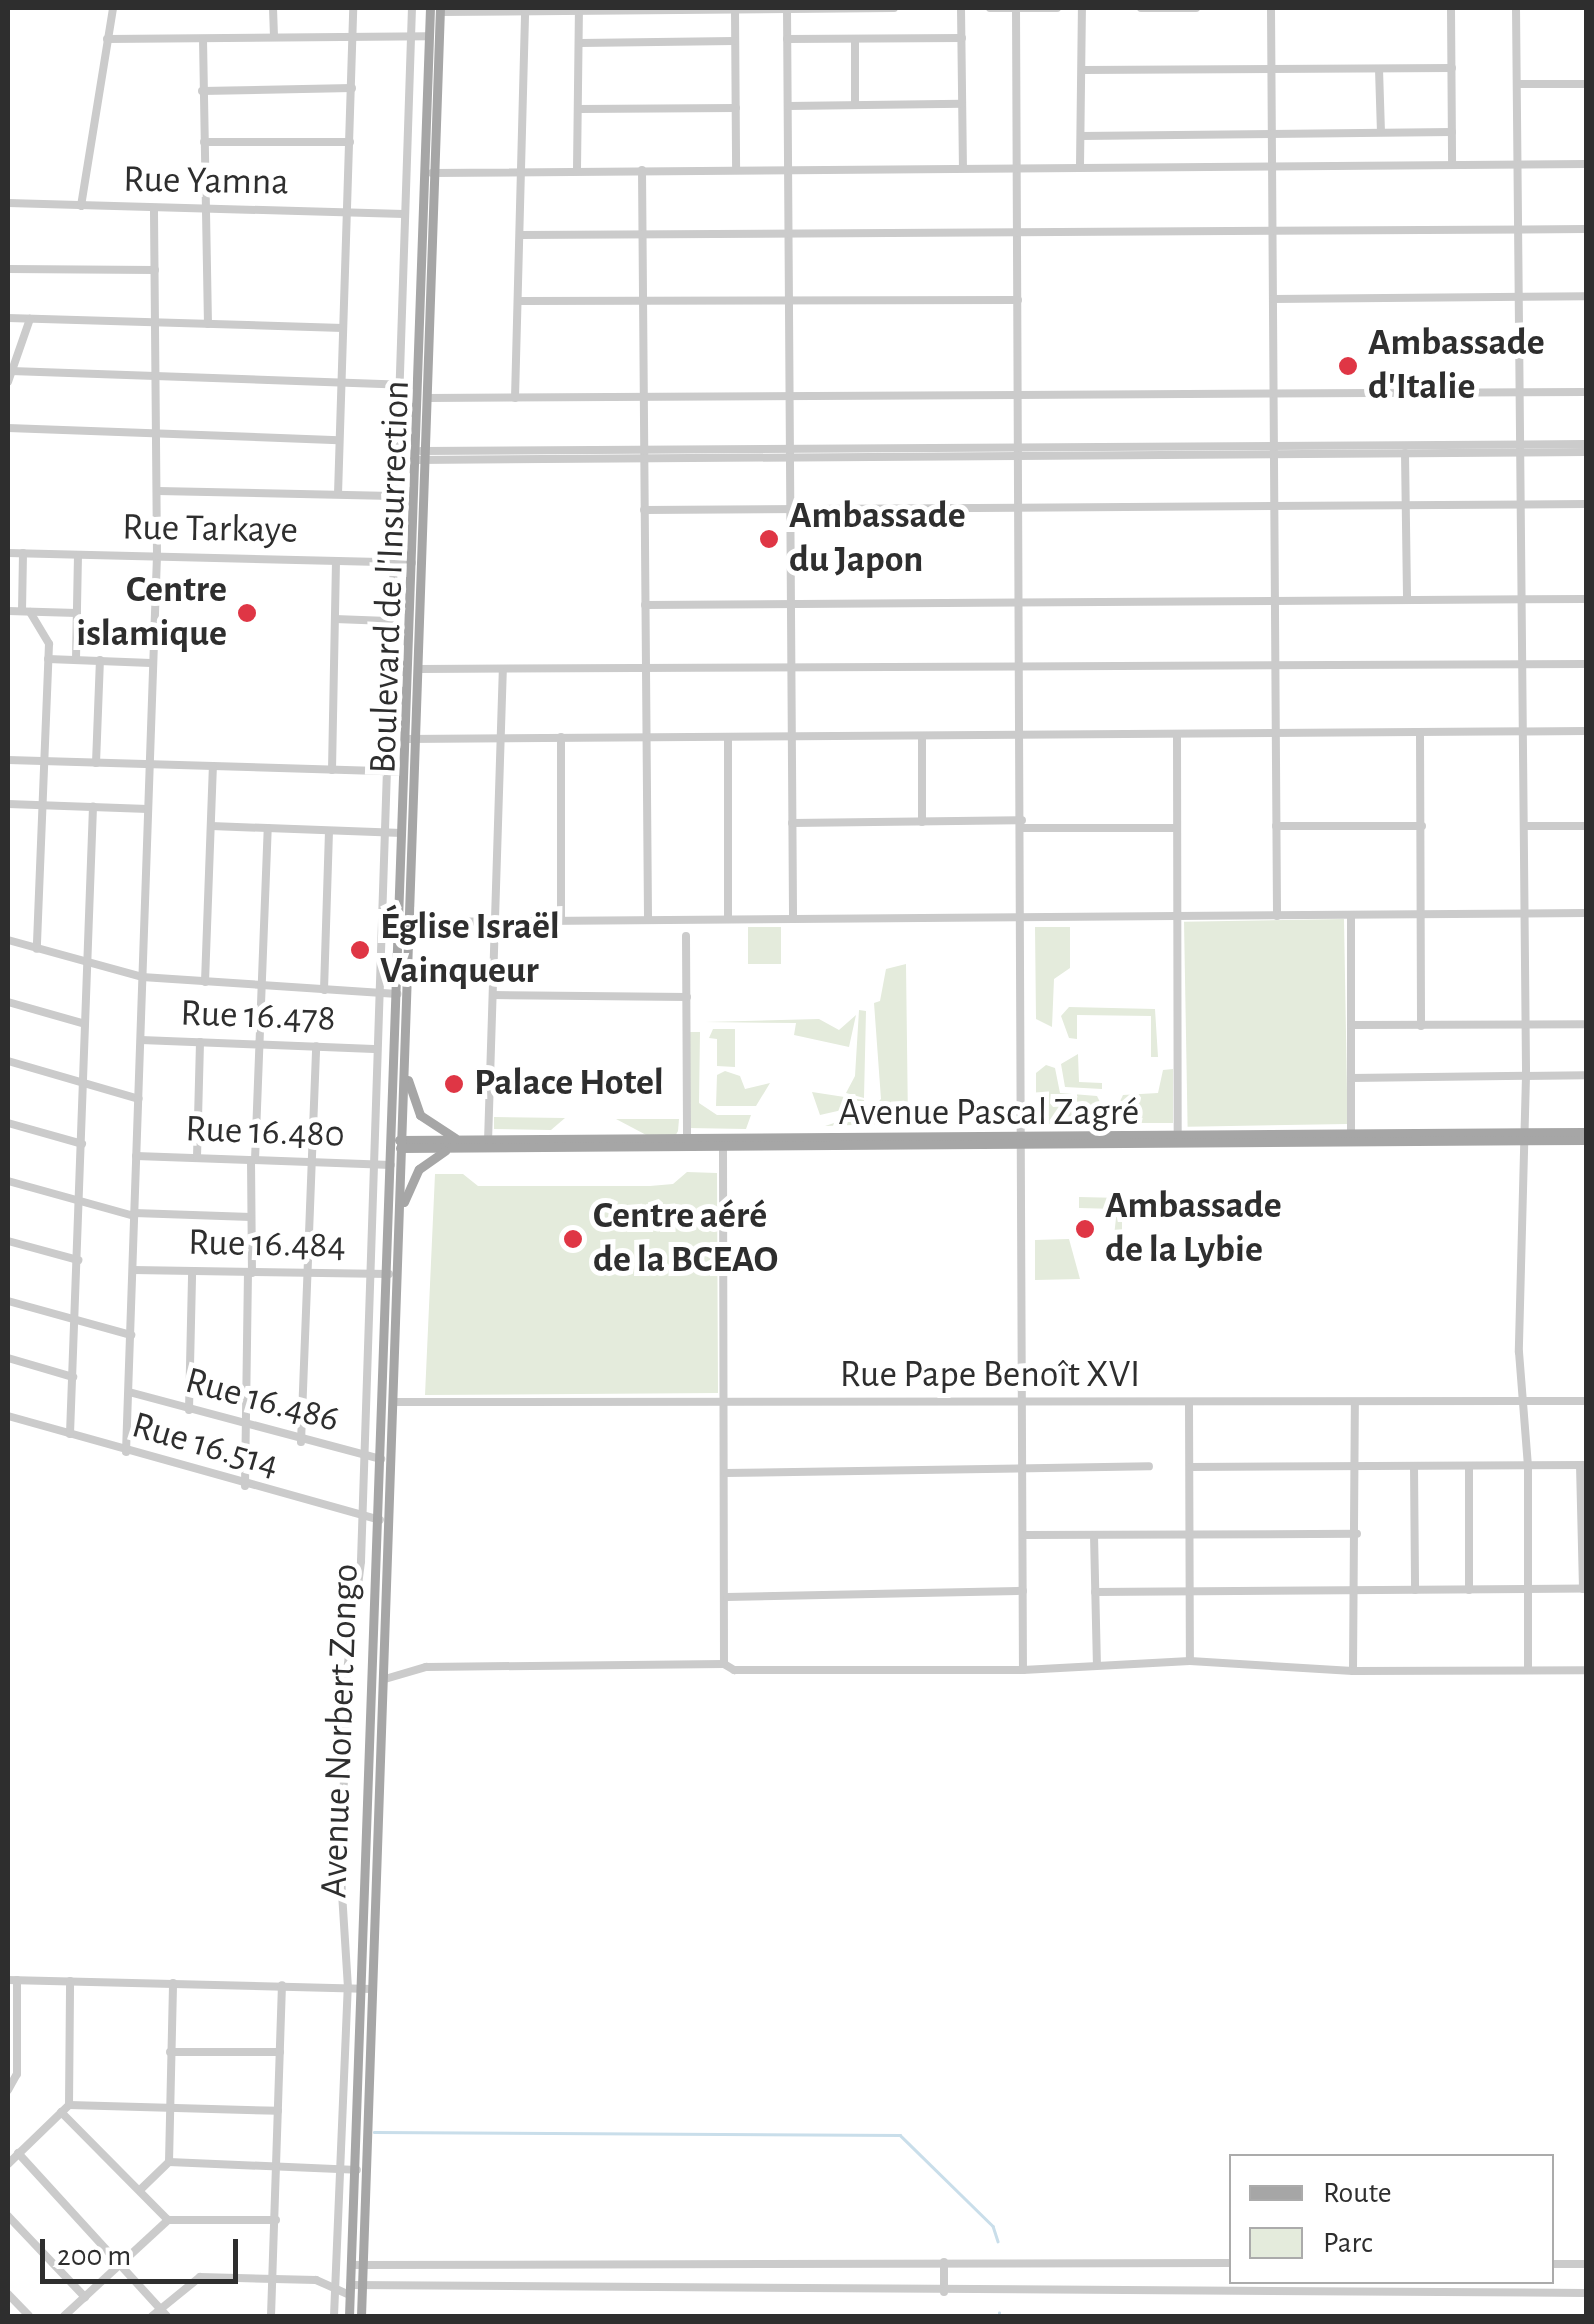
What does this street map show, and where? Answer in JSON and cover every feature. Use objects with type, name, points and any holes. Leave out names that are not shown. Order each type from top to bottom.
[{"type":"main road","name":"Boulevard de l'Insurrection","points":[[398,1144],[397,994],[404,922],[412,564],[427,398],[429,36],[436,9]]},
{"type":"main road","name":"Boulevard de l'Insurrection","points":[[398,1144],[406,1070],[404,772],[418,668],[417,385],[436,9]]},
{"type":"main road","points":[[400,1209],[424,1162],[460,1143],[420,1115],[406,1070]]},
{"type":"main road","name":"Avenue Pascal Zagré","points":[[398,1144],[1352,1138],[1586,1132]]},
{"type":"main road","name":"Avenue Pascal Zagré","points":[[1523,1136],[1586,1140]]},
{"type":"main road","name":"Avenue Pascal Zagré","points":[[687,1142],[723,1146],[1021,1140]]},
{"type":"main road","name":"Avenue Norbert Zongo","points":[[349,2316],[357,2265],[385,1520],[394,1402],[391,1165],[398,1144]]},
{"type":"main road","name":"Avenue Norbert Zongo","points":[[357,2265],[360,2024],[367,1989],[385,1679],[382,1459],[400,1209],[398,1144]]},
{"type":"main road","name":"Avenue Norbert Zongo","points":[[354,2288],[361,2316]]},
{"type":"street","points":[[81,206],[113,8]]},
{"type":"street","points":[[273,8],[274,36]]},
{"type":"street","points":[[338,494],[354,8]]},
{"type":"street","points":[[334,2316],[348,1988],[342,1844],[360,1518],[412,8]]},
{"type":"street","points":[[787,8],[792,918]]},
{"type":"street","points":[[436,9],[580,12],[894,8]]},
{"type":"street","points":[[962,8],[963,168]]},
{"type":"street","points":[[990,8],[1057,8]]},
{"type":"street","points":[[1016,8],[1024,917],[1023,1670]]},
{"type":"street","points":[[1080,166],[1082,8]]},
{"type":"street","points":[[1141,8],[1196,8]]},
{"type":"street","points":[[1271,8],[1276,916]]},
{"type":"street","points":[[1451,8],[1452,165]]},
{"type":"street","points":[[1516,8],[1526,1076],[1519,1352],[1526,1400],[1528,1466],[1528,1670]]},
{"type":"street","points":[[735,11],[736,170]]},
{"type":"street","points":[[515,398],[525,12]]},
{"type":"street","points":[[578,169],[580,12]]},
{"type":"street","points":[[107,39],[429,36]]},
{"type":"street","points":[[788,39],[962,38]]},
{"type":"street","points":[[203,39],[208,324]]},
{"type":"street","points":[[854,105],[855,39]]},
{"type":"street","points":[[580,43],[734,41]]},
{"type":"street","points":[[1082,70],[1452,68]]},
{"type":"street","points":[[1379,69],[1381,132]]},
{"type":"street","points":[[1517,84],[1586,84]]},
{"type":"street","points":[[202,91],[352,88]]},
{"type":"street","points":[[788,106],[962,104]]},
{"type":"street","points":[[578,110],[736,108]]},
{"type":"street","points":[[1081,136],[1452,132]]},
{"type":"street","points":[[204,142],[350,142]]},
{"type":"street","points":[[428,172],[1586,164]]},
{"type":"street","points":[[642,170],[648,920]]},
{"type":"street","name":"Rue Yamna","points":[[8,203],[404,214]]},
{"type":"street","points":[[126,1452],[157,556],[154,208]]},
{"type":"street","points":[[520,235],[1586,230]]},
{"type":"street","points":[[8,269],[155,270]]},
{"type":"street","points":[[1273,299],[1586,296]]},
{"type":"street","points":[[518,302],[1018,300]]},
{"type":"street","points":[[8,318],[343,328]]},
{"type":"street","points":[[8,382],[30,319]]},
{"type":"street","points":[[11,371],[417,385]]},
{"type":"street","points":[[427,398],[1586,392]]},
{"type":"street","points":[[8,428],[339,440]]},
{"type":"street","points":[[420,456],[1019,450],[1405,453],[1586,444]]},
{"type":"street","points":[[1274,451],[1586,452]]},
{"type":"street","points":[[1405,453],[1407,600]]},
{"type":"street","points":[[158,491],[394,496]]},
{"type":"street","points":[[644,510],[1019,504],[1586,504]]},
{"type":"street","name":"Rue Tarkaye","points":[[8,553],[412,564]]},
{"type":"street","points":[[16,612],[23,554]]},
{"type":"street","points":[[76,659],[78,555]]},
{"type":"street","points":[[332,770],[336,561]]},
{"type":"street","points":[[645,604],[1586,599]]},
{"type":"street","points":[[16,612],[77,613]]},
{"type":"street","points":[[16,612],[48,638],[38,949]]},
{"type":"street","points":[[335,619],[388,620]]},
{"type":"street","points":[[48,658],[152,663]]},
{"type":"street","points":[[96,763],[100,660]]},
{"type":"street","points":[[418,668],[504,672],[1586,664]]},
{"type":"street","points":[[488,1143],[504,672]]},
{"type":"street","points":[[410,739],[1586,731]]},
{"type":"street","points":[[1420,732],[1422,1026]]},
{"type":"street","points":[[1177,734],[1178,1139]]},
{"type":"street","points":[[922,736],[922,822]]},
{"type":"street","points":[[560,737],[562,920]]},
{"type":"street","points":[[728,737],[728,919]]},
{"type":"street","points":[[8,760],[404,772]]},
{"type":"street","points":[[205,982],[213,766]]},
{"type":"street","points":[[8,804],[148,809]]},
{"type":"street","points":[[70,1434],[94,806]]},
{"type":"street","points":[[792,823],[1178,828]]},
{"type":"street","points":[[211,826],[402,833]]},
{"type":"street","points":[[1276,826],[1422,826]]},
{"type":"street","points":[[1524,826],[1586,826]]},
{"type":"street","points":[[245,1486],[253,1160],[268,828]]},
{"type":"street","points":[[324,990],[329,830]]},
{"type":"street","points":[[404,922],[1586,913]]},
{"type":"street","points":[[1351,915],[1352,1138]]},
{"type":"street","points":[[686,936],[687,1142]]},
{"type":"street","points":[[8,940],[142,977],[397,994]]},
{"type":"street","points":[[493,995],[687,997]]},
{"type":"street","points":[[8,1002],[85,1024]]},
{"type":"street","points":[[1351,1025],[1586,1024]]},
{"type":"street","name":"Rue 16.478","points":[[141,1040],[374,1048]]},
{"type":"street","points":[[198,1158],[200,1042]]},
{"type":"street","points":[[301,1442],[316,1046]]},
{"type":"street","points":[[8,1060],[138,1099]]},
{"type":"street","points":[[1352,1078],[1586,1076]]},
{"type":"street","points":[[8,1123],[82,1144]]},
{"type":"street","points":[[723,1146],[727,1598],[724,1664]]},
{"type":"street","name":"Rue 16.480","points":[[136,1156],[391,1165]]},
{"type":"street","points":[[8,1181],[134,1214],[252,1217]]},
{"type":"street","points":[[8,1241],[78,1260]]},
{"type":"street","name":"Rue 16.484","points":[[133,1270],[394,1274]]},
{"type":"street","points":[[189,1410],[192,1272]]},
{"type":"street","points":[[8,1301],[131,1335]]},
{"type":"street","points":[[8,1358],[73,1377]]},
{"type":"street","name":"Rue 16.486","points":[[129,1392],[246,1428],[382,1459]]},
{"type":"street","name":"Rue Pape Benoît XVI","points":[[394,1402],[724,1406],[1586,1400]]},
{"type":"street","points":[[1354,1671],[1356,1402]]},
{"type":"street","points":[[1189,1403],[1190,1661]]},
{"type":"street","name":"Rue 16.514","points":[[8,1416],[360,1518],[385,1520]]},
{"type":"street","points":[[1095,1592],[1585,1589],[1584,1465],[1190,1467]]},
{"type":"street","points":[[725,1473],[1149,1466]]},
{"type":"street","points":[[1414,1466],[1416,1590]]},
{"type":"street","points":[[1468,1466],[1468,1590]]},
{"type":"street","points":[[1024,1535],[1357,1534]]},
{"type":"street","points":[[1094,1535],[1097,1665]]},
{"type":"street","points":[[727,1598],[1023,1591]]},
{"type":"street","points":[[385,1679],[426,1667],[724,1664],[734,1670],[1023,1670],[1190,1661],[1354,1671],[1586,1670]]},
{"type":"street","points":[[8,2090],[17,2074],[12,1980],[367,1989]]},
{"type":"street","points":[[69,2105],[70,1981]]},
{"type":"street","points":[[169,2162],[172,1983]]},
{"type":"street","points":[[272,2316],[282,1985]]},
{"type":"street","points":[[346,2024],[360,2024]]},
{"type":"street","points":[[170,2052],[280,2052]]},
{"type":"street","points":[[8,2164],[69,2105],[278,2111]]},
{"type":"street","points":[[61,2112],[168,2220]]},
{"type":"street","points":[[18,2154],[164,2313]]},
{"type":"street","points":[[140,2190],[169,2162],[357,2170]]},
{"type":"street","points":[[8,2216],[85,2297]]},
{"type":"street","points":[[64,2316],[168,2220],[276,2220]]},
{"type":"street","points":[[944,2262],[944,2292]]},
{"type":"street","points":[[357,2265],[1229,2263]]},
{"type":"street","points":[[1554,2264],[1586,2264]]},
{"type":"street","points":[[152,2316],[164,2313],[200,2277],[316,2280],[334,2291],[354,2288],[1586,2293]]},
{"type":"street","points":[[8,2294],[28,2316]]},
{"type":"green space","points":[[1344,919],[1348,1124],[1188,1127],[1184,922]]},
{"type":"green space","points":[[748,927],[781,927],[781,964],[748,964]]},
{"type":"green space","points":[[1035,927],[1070,927],[1070,968],[1054,979],[1052,1027],[1036,1019]]},
{"type":"green space","points":[[906,964],[908,1123],[825,1126],[868,1112],[881,1099],[874,1003],[880,1001],[886,969]]},
{"type":"green space","points":[[1069,1007],[1155,1009],[1158,1057],[1151,1057],[1151,1016],[1077,1015],[1077,1039],[1069,1038],[1061,1016]]},
{"type":"green space","points":[[859,1010],[866,1011],[864,1098],[846,1093],[855,1076]]},
{"type":"green space","points":[[856,1015],[849,1047],[794,1035],[796,1023],[705,1022],[819,1019],[839,1030]]},
{"type":"green space","points":[[713,1029],[735,1029],[735,1067],[717,1066],[717,1039],[709,1038]]},
{"type":"green space","points":[[690,1032],[700,1032],[699,1103],[717,1115],[751,1115],[746,1129],[688,1128]]},
{"type":"green space","points":[[1078,1054],[1079,1082],[1102,1083],[1102,1089],[1065,1087],[1061,1064]]},
{"type":"green space","points":[[1046,1065],[1055,1068],[1060,1093],[1097,1096],[1107,1116],[1097,1124],[1036,1124],[1036,1073]]},
{"type":"green space","points":[[1173,1069],[1173,1123],[1120,1123],[1112,1118],[1123,1095],[1158,1093],[1163,1070]]},
{"type":"green space","points":[[725,1071],[740,1076],[745,1089],[770,1083],[756,1106],[716,1106],[717,1075]]},
{"type":"green space","points":[[812,1092],[864,1100],[864,1105],[820,1115]]},
{"type":"green space","points":[[494,1117],[565,1118],[551,1130],[494,1129]]},
{"type":"green space","points":[[616,1119],[679,1119],[678,1131],[669,1147]]},
{"type":"green space","name":"Centre aéré de la BCEAO","points":[[687,1172],[717,1173],[718,1393],[425,1395],[435,1174],[463,1174],[478,1186],[650,1186],[673,1184]]},
{"type":"green space","points":[[1079,1197],[1122,1198],[1122,1253],[1112,1254],[1117,1209],[1079,1208]]},
{"type":"green space","points":[[1069,1239],[1080,1279],[1035,1280],[1035,1240]]},
{"type":"waterway","points":[[374,2132],[900,2135],[993,2226],[998,2241]]},
{"type":"place","name":"Ambassade d'Italie","points":[[1348,366]]},
{"type":"place","name":"Ambassade du Japon","points":[[769,539]]},
{"type":"place","name":"Centre islamique","points":[[247,613]]},
{"type":"place","name":"Église Israël Vainqueur","points":[[360,950]]},
{"type":"place","name":"Palace Hotel","points":[[454,1084]]},
{"type":"place","name":"Ambassade de la Lybie","points":[[1085,1229]]},
{"type":"place","name":"Centre aéré de la BCEAO","points":[[573,1239]]}]
